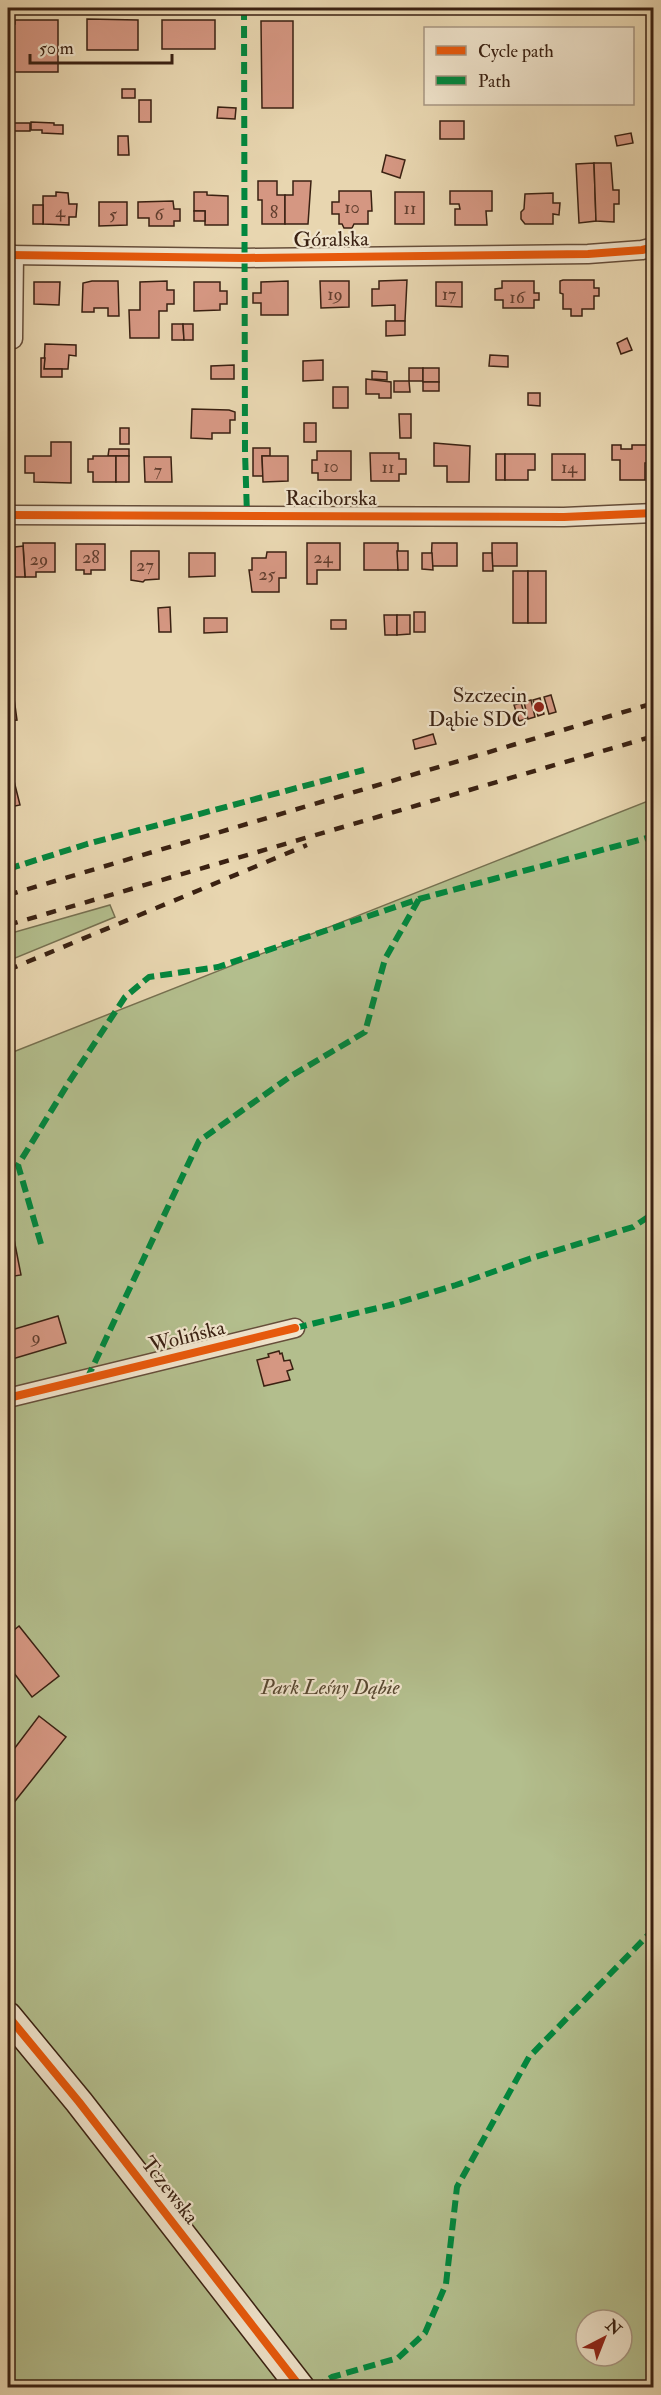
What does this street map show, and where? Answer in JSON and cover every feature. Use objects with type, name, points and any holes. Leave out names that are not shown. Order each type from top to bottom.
[{"type":"street","name":"Góralska","points":[[13,339],[11,255],[244,258],[588,254],[654,247]]},
{"type":"street","name":"Raciborska","points":[[8,515],[564,517],[654,513]]},
{"type":"street","name":"Wolińska","points":[[8,1398],[295,1328]]},
{"type":"street","name":"Tczewska","points":[[8,2016],[79,2102],[302,2388]]},
{"type":"green space","name":"Park Leśny Dąbie","points":[[653,799],[653,2387],[8,2387],[8,1054]]},
{"type":"green space","points":[[110,905],[115,917],[8,961],[8,934]]},
{"type":"building","points":[[87,19],[138,20],[138,50],[87,50]]},
{"type":"building","points":[[15,20],[58,20],[58,72],[8,72],[8,24],[15,24]]},
{"type":"building","points":[[162,20],[215,20],[215,49],[162,49]]},
{"type":"building","points":[[261,21],[293,21],[293,108],[262,108]]},
{"type":"building","points":[[122,89],[135,89],[135,98],[122,98]]},
{"type":"building","points":[[139,100],[151,100],[151,122],[139,122]]},
{"type":"building","points":[[218,107],[236,108],[235,119],[217,118]]},
{"type":"building","points":[[440,121],[464,121],[464,139],[440,139]]},
{"type":"building","points":[[31,122],[63,125],[63,134],[31,130]]},
{"type":"building","points":[[14,123],[30,123],[30,131],[14,131]]},
{"type":"building","points":[[631,133],[633,143],[617,146],[615,136]]},
{"type":"building","points":[[118,136],[128,136],[129,155],[118,155]]},
{"type":"building","points":[[386,155],[405,160],[400,178],[382,172]]},
{"type":"building","points":[[594,163],[596,221],[579,223],[576,164]]},
{"type":"building","points":[[594,163],[611,163],[613,190],[619,190],[619,204],[614,204],[614,222],[596,221]]},
{"type":"building","points":[[258,181],[277,181],[277,195],[285,195],[285,224],[262,224],[262,200],[258,200]]},
{"type":"building","points":[[293,181],[311,181],[308,224],[285,224],[285,195],[293,195]]},
{"type":"building","points":[[339,191],[371,191],[372,211],[368,211],[368,224],[354,224],[352,228],[344,228],[342,224],[339,224],[339,214],[332,214],[332,202],[339,202]]},
{"type":"building","points":[[450,191],[492,191],[492,211],[486,211],[487,225],[455,225],[455,209],[460,209],[459,204],[450,204]]},
{"type":"building","points":[[56,192],[68,193],[69,204],[77,204],[76,217],[69,217],[69,225],[43,224],[43,196],[56,196]]},
{"type":"building","points":[[194,192],[228,196],[228,225],[205,225],[205,211],[194,211]]},
{"type":"building","points":[[395,192],[424,192],[424,224],[395,224]]},
{"type":"building","points":[[553,193],[553,203],[560,203],[559,215],[553,214],[553,224],[525,224],[521,219],[521,212],[524,209],[525,194]]},
{"type":"building","points":[[8,200],[12,200],[12,225],[8,225]]},
{"type":"building","points":[[173,201],[174,209],[180,209],[180,221],[174,221],[174,226],[149,226],[149,218],[138,218],[138,202]]},
{"type":"building","points":[[99,202],[127,202],[127,225],[99,226]]},
{"type":"building","points":[[33,205],[43,205],[43,224],[33,224]]},
{"type":"building","points":[[194,211],[205,211],[205,221],[194,221]]},
{"type":"building","points":[[407,280],[405,321],[395,321],[395,305],[372,306],[372,289],[379,289],[379,281]]},
{"type":"building","points":[[594,280],[594,288],[599,288],[599,296],[594,296],[594,309],[582,309],[582,316],[571,316],[571,309],[563,309],[560,281]]},
{"type":"building","points":[[118,281],[119,316],[108,316],[108,308],[94,308],[94,312],[82,312],[83,283]]},
{"type":"building","points":[[167,281],[167,290],[174,290],[174,304],[167,304],[167,311],[159,311],[159,338],[130,338],[129,310],[140,310],[140,282]]},
{"type":"building","points":[[288,281],[288,315],[261,315],[261,303],[253,303],[253,293],[261,293],[261,282]]},
{"type":"building","points":[[320,281],[349,281],[349,307],[321,308]]},
{"type":"building","points":[[502,281],[534,281],[534,293],[539,293],[539,300],[534,300],[534,308],[503,308],[503,300],[495,300],[495,289],[502,288]]},
{"type":"building","points":[[34,282],[60,282],[59,305],[34,304]]},
{"type":"building","points":[[194,282],[220,282],[220,291],[227,291],[227,304],[220,304],[220,310],[194,311]]},
{"type":"building","points":[[436,282],[462,282],[462,307],[436,306]]},
{"type":"building","points":[[386,321],[405,321],[405,335],[386,336]]},
{"type":"building","points":[[172,324],[183,324],[184,340],[172,340]]},
{"type":"building","points":[[183,324],[193,324],[193,340],[184,340]]},
{"type":"building","points":[[627,338],[632,350],[621,354],[617,343]]},
{"type":"building","points":[[45,344],[76,345],[76,356],[69,355],[68,369],[44,369]]},
{"type":"building","points":[[490,355],[508,356],[508,367],[489,366]]},
{"type":"building","points":[[41,358],[45,358],[44,369],[62,369],[62,377],[41,377]]},
{"type":"building","points":[[323,360],[323,380],[303,381],[303,361]]},
{"type":"building","points":[[234,365],[234,379],[211,379],[211,366]]},
{"type":"building","points":[[409,368],[423,368],[423,381],[409,381]]},
{"type":"building","points":[[423,368],[439,368],[439,382],[423,382]]},
{"type":"building","points":[[372,371],[387,372],[387,380],[372,379]]},
{"type":"building","points":[[366,379],[391,382],[391,398],[379,398],[379,394],[366,394]]},
{"type":"building","points":[[394,381],[409,381],[410,392],[394,392]]},
{"type":"building","points":[[423,382],[439,382],[439,391],[423,391]]},
{"type":"building","points":[[333,387],[348,387],[348,408],[333,408]]},
{"type":"building","points":[[528,393],[540,393],[540,406],[528,405]]},
{"type":"building","points":[[192,409],[235,412],[235,420],[230,420],[230,433],[212,433],[212,439],[191,438]]},
{"type":"building","points":[[399,414],[411,414],[411,438],[400,438]]},
{"type":"building","points":[[304,423],[316,423],[316,442],[304,442]]},
{"type":"building","points":[[120,428],[129,428],[129,444],[120,444]]},
{"type":"building","points":[[51,442],[71,442],[71,483],[34,482],[34,473],[25,473],[25,456],[51,456]]},
{"type":"building","points":[[434,443],[470,446],[469,482],[447,482],[447,466],[434,466]]},
{"type":"building","points":[[612,445],[621,445],[621,449],[632,449],[632,445],[649,445],[649,463],[645,463],[645,480],[620,480],[620,460],[612,460]]},
{"type":"building","points":[[253,448],[270,448],[270,456],[262,456],[263,476],[253,476]]},
{"type":"building","points":[[109,449],[129,449],[129,456],[108,456]]},
{"type":"building","points":[[317,451],[351,451],[351,480],[318,480],[318,473],[312,473],[312,460],[317,460]]},
{"type":"building","points":[[370,453],[399,453],[399,459],[406,459],[406,474],[399,474],[399,481],[371,481]]},
{"type":"building","points":[[496,454],[505,454],[505,480],[496,480]]},
{"type":"building","points":[[505,454],[535,454],[535,470],[528,470],[528,480],[505,480]]},
{"type":"building","points":[[552,454],[585,454],[585,480],[552,480]]},
{"type":"building","points":[[93,456],[116,456],[116,482],[93,482],[93,472],[88,472],[88,459],[93,459]]},
{"type":"building","points":[[116,456],[129,456],[129,482],[116,482]]},
{"type":"building","points":[[262,456],[288,456],[288,481],[263,482]]},
{"type":"building","points":[[144,457],[171,457],[172,482],[145,482]]},
{"type":"building","points":[[23,543],[55,543],[55,572],[36,572],[36,577],[25,577]]},
{"type":"building","points":[[307,543],[340,543],[340,570],[317,570],[317,584],[307,584]]},
{"type":"building","points":[[364,543],[398,543],[398,570],[364,570]]},
{"type":"building","points":[[432,543],[457,543],[457,566],[431,566]]},
{"type":"building","points":[[492,543],[517,543],[517,566],[492,566]]},
{"type":"building","points":[[76,544],[105,544],[105,570],[91,570],[91,574],[84,574],[84,570],[76,570]]},
{"type":"building","points":[[23,546],[25,577],[15,577],[15,547]]},
{"type":"building","points":[[131,551],[159,551],[159,579],[143,582],[131,580]]},
{"type":"building","points":[[397,551],[408,551],[408,570],[398,570]]},
{"type":"building","points":[[267,552],[286,552],[286,578],[279,578],[279,592],[252,592],[249,570],[252,570],[252,558],[266,558]]},
{"type":"building","points":[[189,553],[215,553],[215,576],[189,577]]},
{"type":"building","points":[[422,553],[432,553],[433,570],[422,569]]},
{"type":"building","points":[[483,553],[492,553],[493,571],[483,571]]},
{"type":"building","points":[[513,571],[528,571],[528,623],[513,623]]},
{"type":"building","points":[[528,571],[546,571],[546,623],[528,623]]},
{"type":"building","points":[[170,607],[171,632],[159,632],[158,608]]},
{"type":"building","points":[[414,612],[425,612],[425,632],[414,632]]},
{"type":"building","points":[[384,615],[397,615],[397,635],[385,635]]},
{"type":"building","points":[[397,615],[410,615],[410,634],[397,635]]},
{"type":"building","points":[[204,618],[227,618],[227,632],[204,633]]},
{"type":"building","points":[[331,620],[346,620],[346,629],[331,629]]},
{"type":"building","name":"Szczecin Dąbie SDC","points":[[551,695],[556,712],[549,714],[544,697]]},
{"type":"building","points":[[14,698],[17,720],[8,721],[8,699]]},
{"type":"building","name":"Szczecin Dąbie SDC","points":[[540,698],[544,714],[538,716],[533,700]]},
{"type":"building","name":"Szczecin Dąbie SDC","points":[[531,700],[535,717],[528,719],[524,702]]},
{"type":"building","name":"Szczecin Dąbie SDC","points":[[521,703],[526,719],[519,721],[514,705]]},
{"type":"building","points":[[433,734],[436,744],[415,749],[413,740]]},
{"type":"building","points":[[13,777],[20,805],[10,807],[8,805],[8,778]]},
{"type":"building","points":[[13,1234],[21,1275],[8,1277],[8,1235]]},
{"type":"building","points":[[58,1316],[66,1343],[9,1360],[8,1331]]},
{"type":"building","points":[[279,1351],[284,1361],[290,1360],[293,1369],[287,1371],[290,1380],[264,1386],[257,1360]]},
{"type":"building","points":[[19,1626],[59,1676],[32,1697],[8,1665],[8,1635]]},
{"type":"building","points":[[39,1716],[66,1737],[8,1810],[8,1757]]},
{"type":"railway","points":[[8,895],[654,703]]},
{"type":"railway","points":[[8,925],[654,736]]},
{"type":"railway","points":[[8,970],[307,845]]},
{"type":"marked path","points":[[244,8],[247,515]]},
{"type":"marked path","points":[[8,869],[87,844],[364,770]]},
{"type":"marked path","points":[[41,1244],[18,1165],[125,997],[149,977],[218,967],[419,899],[654,836]]},
{"type":"marked path","points":[[87,1379],[199,1141],[291,1076],[365,1032],[385,959],[419,899]]},
{"type":"marked path","points":[[295,1328],[394,1304],[456,1285],[529,1259],[633,1227],[654,1213]]},
{"type":"marked path","points":[[314,2388],[332,2377],[398,2358],[425,2333],[446,2284],[457,2187],[529,2057],[654,1929]]},
{"type":"cycle path","points":[[8,255],[244,258],[588,254],[654,247]]},
{"type":"cycle path","points":[[8,515],[564,517],[654,513]]},
{"type":"cycle path","points":[[8,1398],[295,1328]]},
{"type":"cycle path","points":[[8,2016],[79,2102],[301,2388]]},
{"type":"place","name":"Szczecin Dąbie SDC","points":[[539,707]]}]
